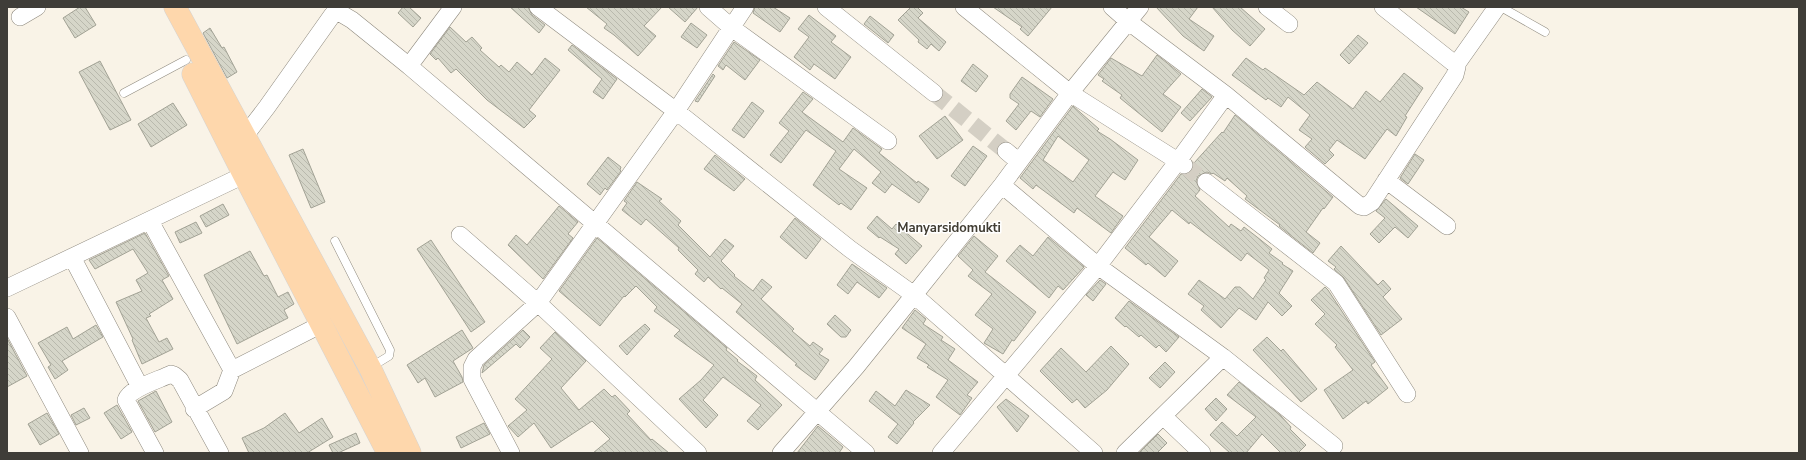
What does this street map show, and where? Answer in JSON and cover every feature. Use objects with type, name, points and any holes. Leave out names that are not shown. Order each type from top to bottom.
[{"type":"highway","points":[[158,7],[388,453]]},
{"type":"highway","points":[[175,7],[370,368],[410,453]]},
{"type":"street","points":[[20,17],[37,7]]},
{"type":"street","points":[[409,66],[453,7]]},
{"type":"street","points":[[538,7],[676,111],[812,220],[914,295],[1094,453]]},
{"type":"street","points":[[708,7],[732,28],[888,141]]},
{"type":"street","points":[[511,453],[472,379],[471,372],[476,359],[538,303],[676,111],[745,7]]},
{"type":"street","points":[[826,7],[934,93]]},
{"type":"street","points":[[964,7],[1070,93],[1181,163]]},
{"type":"street","points":[[1112,7],[1129,22],[1226,95],[1360,206],[1367,206],[1372,202],[1455,75],[1456,65],[1497,7]]},
{"type":"street","points":[[781,453],[856,367],[1002,185],[1012,156],[1070,93],[1140,7]]},
{"type":"street","points":[[1268,7],[1289,24]]},
{"type":"street","points":[[1383,7],[1456,65]]},
{"type":"street","points":[[244,137],[343,13],[409,66],[866,453]]},
{"type":"street","points":[[941,453],[1098,266],[1181,163],[1226,95]]},
{"type":"street","points":[[7,288],[244,175]]},
{"type":"street","points":[[1386,180],[1447,226]]},
{"type":"street","points":[[1206,182],[1336,283],[1408,394]]},
{"type":"street","points":[[1002,185],[1098,266],[1223,357],[1334,446]]},
{"type":"street","points":[[150,221],[232,370]]},
{"type":"street","points":[[460,235],[538,303],[698,453]]},
{"type":"street","points":[[72,257],[140,387]]},
{"type":"street","points":[[7,317],[80,453]]},
{"type":"street","points":[[194,409],[224,391],[232,370],[322,324]]},
{"type":"street","points":[[1125,453],[1164,417],[1223,357]]},
{"type":"street","points":[[155,453],[126,400],[129,395],[140,387],[171,374],[180,380],[194,409],[220,453]]},
{"type":"street","points":[[1164,417],[1202,453]]},
{"type":"lane","points":[[1501,7],[1545,32]]},
{"type":"lane","points":[[124,93],[186,60]]},
{"type":"lane","points":[[335,242],[390,350],[390,356],[387,359],[370,368]]},
{"type":"building","points":[[80,7],[85,7],[96,25],[75,38],[63,18]]},
{"type":"building","points":[[403,7],[409,7],[421,18],[413,27],[398,13]]},
{"type":"building","points":[[510,7],[528,7],[532,15],[545,25],[539,33]]},
{"type":"building","points":[[586,7],[662,7],[644,26],[656,36],[638,56],[604,28],[607,24]]},
{"type":"building","points":[[668,7],[698,7],[685,22]]},
{"type":"building","points":[[755,7],[773,7],[790,18],[780,32],[753,13]]},
{"type":"building","points":[[911,7],[917,7],[923,13],[918,18],[946,42],[939,51],[931,44],[927,49],[918,42],[919,40],[898,20]]},
{"type":"building","points":[[993,7],[1052,7],[1028,36],[1020,29],[1022,27]]},
{"type":"building","points":[[1156,7],[1198,7],[1189,19],[1214,36],[1204,51],[1183,36]]},
{"type":"building","points":[[1212,7],[1240,7],[1265,29],[1250,46],[1232,30]]},
{"type":"building","points":[[1416,7],[1461,7],[1469,12],[1455,34]]},
{"type":"building","points":[[809,15],[836,36],[831,42],[851,57],[835,79],[814,64],[810,70],[794,57],[809,37],[798,29]]},
{"type":"building","points":[[870,16],[894,35],[888,43],[864,24]]},
{"type":"building","points":[[691,23],[707,35],[697,48],[681,37]]},
{"type":"building","points":[[450,27],[466,42],[472,37],[482,48],[480,50],[499,67],[501,65],[509,72],[517,62],[532,75],[545,58],[560,70],[529,110],[536,116],[524,128],[487,100],[456,69],[451,73],[438,58],[436,60],[430,54]]},
{"type":"building","points":[[210,28],[222,48],[224,47],[237,72],[227,78],[203,33]]},
{"type":"building","points":[[1358,35],[1368,43],[1349,64],[1340,55]]},
{"type":"building","points":[[734,42],[760,60],[745,80],[726,65],[723,70],[718,66]]},
{"type":"building","points":[[572,45],[617,79],[603,99],[593,92],[602,79],[568,50]]},
{"type":"building","points":[[1157,55],[1181,74],[1163,94],[1181,107],[1162,132],[1120,98],[1122,95],[1102,81],[1104,79],[1098,75],[1111,58],[1142,76]]},
{"type":"building","points":[[1246,58],[1263,70],[1265,68],[1304,95],[1317,82],[1353,109],[1366,91],[1380,102],[1404,73],[1423,88],[1405,116],[1407,117],[1396,136],[1387,129],[1365,159],[1337,140],[1329,150],[1334,155],[1325,164],[1305,147],[1312,139],[1299,130],[1310,115],[1288,97],[1281,107],[1268,98],[1266,100],[1232,75]]},
{"type":"building","points":[[100,61],[131,120],[110,130],[79,72]]},
{"type":"building","points":[[973,64],[988,76],[976,92],[961,81]]},
{"type":"building","points":[[713,74],[715,76],[698,102],[695,101]]},
{"type":"building","points":[[1022,77],[1053,99],[1040,117],[1031,111],[1016,130],[1006,121],[1019,104],[1010,98],[1010,94]]},
{"type":"building","points":[[1202,89],[1212,97],[1190,121],[1181,113]]},
{"type":"building","points":[[803,92],[813,99],[802,112],[843,142],[853,128],[882,149],[879,153],[917,183],[918,181],[929,189],[919,203],[892,184],[885,193],[872,183],[881,172],[854,149],[839,169],[867,188],[851,210],[841,203],[839,205],[813,185],[836,151],[806,130],[781,163],[770,155],[789,131],[779,123]]},
{"type":"building","points":[[752,102],[764,111],[744,138],[732,130]]},
{"type":"building","points":[[173,103],[187,125],[151,147],[138,124]]},
{"type":"building","points":[[1073,106],[1099,129],[1097,131],[1138,160],[1125,180],[1113,172],[1095,196],[1123,216],[1111,233],[1077,208],[1074,213],[1036,185],[1033,189],[1020,178]],"holes":[[[1058,136],[1089,160],[1073,182],[1043,160]]]},
{"type":"building","points":[[1235,115],[1333,197],[1306,232],[1320,243],[1313,253],[1279,226],[1280,225],[1245,199],[1247,196],[1227,178],[1225,181],[1213,173],[1207,172],[1198,176],[1196,181],[1200,190],[1195,196],[1229,227],[1231,224],[1241,231],[1244,227],[1272,249],[1269,253],[1293,271],[1279,293],[1292,306],[1282,316],[1268,302],[1256,320],[1239,308],[1221,328],[1201,310],[1204,306],[1188,294],[1199,280],[1225,299],[1235,287],[1240,287],[1253,299],[1266,280],[1264,278],[1269,270],[1247,253],[1241,261],[1172,210],[1149,237],[1178,261],[1165,277],[1148,263],[1146,265],[1125,248],[1181,174],[1188,174],[1192,171],[1194,163],[1222,132],[1223,133]]},
{"type":"building","points":[[945,116],[963,140],[937,159],[919,136]]},
{"type":"building","points":[[973,146],[987,156],[965,186],[951,176]]},
{"type":"building","points":[[303,149],[325,202],[311,208],[289,155]]},
{"type":"building","points":[[1415,154],[1424,160],[1408,184],[1400,178]]},
{"type":"building","points":[[715,155],[745,179],[734,191],[704,169]]},
{"type":"building","points":[[608,157],[621,167],[621,171],[607,190],[605,188],[600,195],[587,184]]},
{"type":"building","points":[[637,182],[662,199],[659,201],[681,221],[678,225],[710,257],[725,239],[734,246],[721,261],[735,275],[734,276],[753,291],[762,279],[772,287],[761,299],[794,329],[792,331],[810,346],[813,342],[823,349],[819,354],[829,360],[815,380],[795,365],[797,364],[736,312],[742,304],[722,288],[721,289],[708,277],[704,282],[695,274],[698,270],[678,250],[679,248],[646,219],[641,225],[622,210],[627,203],[624,201]]},
{"type":"building","points":[[1386,199],[1418,226],[1408,238],[1395,227],[1379,243],[1370,234],[1385,218],[1376,211]]},
{"type":"building","points":[[223,204],[229,215],[206,227],[200,216]]},
{"type":"building","points":[[559,206],[578,222],[568,234],[573,238],[543,279],[508,245],[516,235],[527,245]]},
{"type":"building","points":[[877,216],[892,229],[896,224],[922,246],[906,264],[895,254],[899,249],[880,237],[879,238],[867,228]]},
{"type":"building","points":[[795,218],[821,239],[806,259],[780,237]]},
{"type":"building","points":[[196,222],[202,233],[180,243],[175,232]]},
{"type":"building","points":[[145,233],[169,276],[162,280],[173,299],[149,314],[151,316],[146,318],[159,342],[167,338],[173,349],[142,364],[132,340],[133,339],[116,302],[142,291],[136,280],[148,273],[133,249],[95,269],[89,260]]},
{"type":"building","points":[[974,236],[998,256],[985,272],[1036,312],[1014,341],[1012,340],[1003,354],[984,343],[993,329],[975,315],[992,294],[968,276],[973,270],[958,256]]},
{"type":"building","points":[[1048,237],[1084,267],[1063,290],[1058,286],[1049,298],[1006,261],[1020,245],[1033,256]]},
{"type":"building","points":[[597,238],[727,348],[726,350],[738,360],[737,361],[757,376],[755,380],[782,405],[758,430],[747,421],[761,405],[723,377],[703,400],[718,415],[706,428],[679,399],[701,380],[714,365],[674,336],[680,330],[654,311],[657,307],[636,286],[625,297],[624,296],[600,326],[559,291]]},
{"type":"building","points":[[431,240],[485,322],[471,332],[417,249]]},
{"type":"building","points":[[1341,246],[1378,285],[1383,280],[1391,289],[1383,297],[1402,319],[1381,335],[1344,278],[1334,269],[1336,267],[1328,261]]},
{"type":"building","points":[[250,251],[264,276],[267,275],[278,297],[288,292],[294,304],[284,310],[288,318],[237,344],[204,275]]},
{"type":"building","points":[[852,264],[887,288],[879,298],[857,282],[848,294],[837,285]]},
{"type":"building","points":[[1100,280],[1106,284],[1093,301],[1086,295]]},
{"type":"building","points":[[1325,287],[1375,362],[1371,365],[1388,388],[1368,404],[1366,401],[1343,419],[1324,390],[1353,370],[1335,347],[1337,345],[1315,324],[1325,314],[1311,300]]},
{"type":"building","points":[[1129,301],[1179,337],[1166,352],[1159,345],[1156,348],[1141,335],[1139,337],[1115,318]]},
{"type":"building","points":[[915,310],[926,319],[923,324],[943,337],[941,340],[955,349],[948,360],[978,382],[967,395],[972,398],[960,415],[936,397],[948,380],[927,367],[929,365],[917,358],[926,344],[902,328]]},
{"type":"building","points":[[835,315],[851,330],[846,337],[841,337],[827,324]]},
{"type":"building","points":[[645,324],[650,329],[627,355],[619,346]]},
{"type":"building","points":[[96,325],[103,337],[62,361],[68,370],[55,379],[48,367],[51,365],[38,343],[67,327],[73,339]]},
{"type":"building","points":[[462,330],[473,348],[453,361],[462,377],[463,382],[435,397],[425,378],[418,383],[407,365]]},
{"type":"building","points":[[523,330],[530,337],[520,348],[516,344],[482,373],[484,365]]},
{"type":"building","points":[[555,332],[586,361],[561,388],[579,410],[604,389],[612,397],[615,395],[630,411],[627,414],[651,440],[652,439],[669,453],[593,453],[610,439],[592,421],[551,448],[534,423],[518,437],[508,426],[527,410],[515,399],[552,359],[540,348]]},
{"type":"building","points":[[1267,337],[1281,351],[1283,349],[1317,389],[1301,402],[1253,350]]},
{"type":"building","points":[[7,338],[27,376],[7,387]]},
{"type":"building","points":[[1111,346],[1129,364],[1107,390],[1085,408],[1077,399],[1072,403],[1040,371],[1061,348],[1086,372]]},
{"type":"building","points":[[1165,362],[1175,372],[1160,388],[1149,378]]},
{"type":"building","points":[[1239,382],[1281,416],[1291,427],[1290,429],[1306,445],[1298,453],[1281,453],[1262,434],[1246,453],[1230,453],[1210,435],[1222,422],[1237,436],[1256,417],[1227,395]]},
{"type":"building","points":[[906,390],[930,405],[913,422],[914,423],[897,444],[888,437],[898,424],[869,401],[876,391],[895,406]]},
{"type":"building","points":[[156,391],[172,422],[155,432],[138,401]]},
{"type":"building","points":[[1216,398],[1227,409],[1216,421],[1205,409]]},
{"type":"building","points":[[1006,399],[1029,416],[1017,432],[997,407]]},
{"type":"building","points":[[117,405],[132,432],[121,439],[104,413]]},
{"type":"building","points":[[84,408],[90,418],[76,425],[71,415]]},
{"type":"building","points":[[47,413],[59,434],[40,445],[28,424]]},
{"type":"building","points":[[285,413],[299,433],[322,418],[333,437],[307,453],[249,453],[242,438],[264,428]]},
{"type":"building","points":[[484,423],[490,434],[461,448],[456,437]]},
{"type":"building","points":[[818,426],[843,447],[839,453],[797,453]]},
{"type":"building","points":[[356,433],[360,443],[338,453],[333,453],[329,445]]},
{"type":"building","points":[[1158,434],[1167,443],[1157,453],[1139,453]]},
{"type":"tunnel","points":[[934,93],[1006,151]]},
{"type":"tunnel","points":[[1184,165],[1206,182]]},
{"type":"district","name":"Manyarsidomukti","points":[[949,227]]}]
